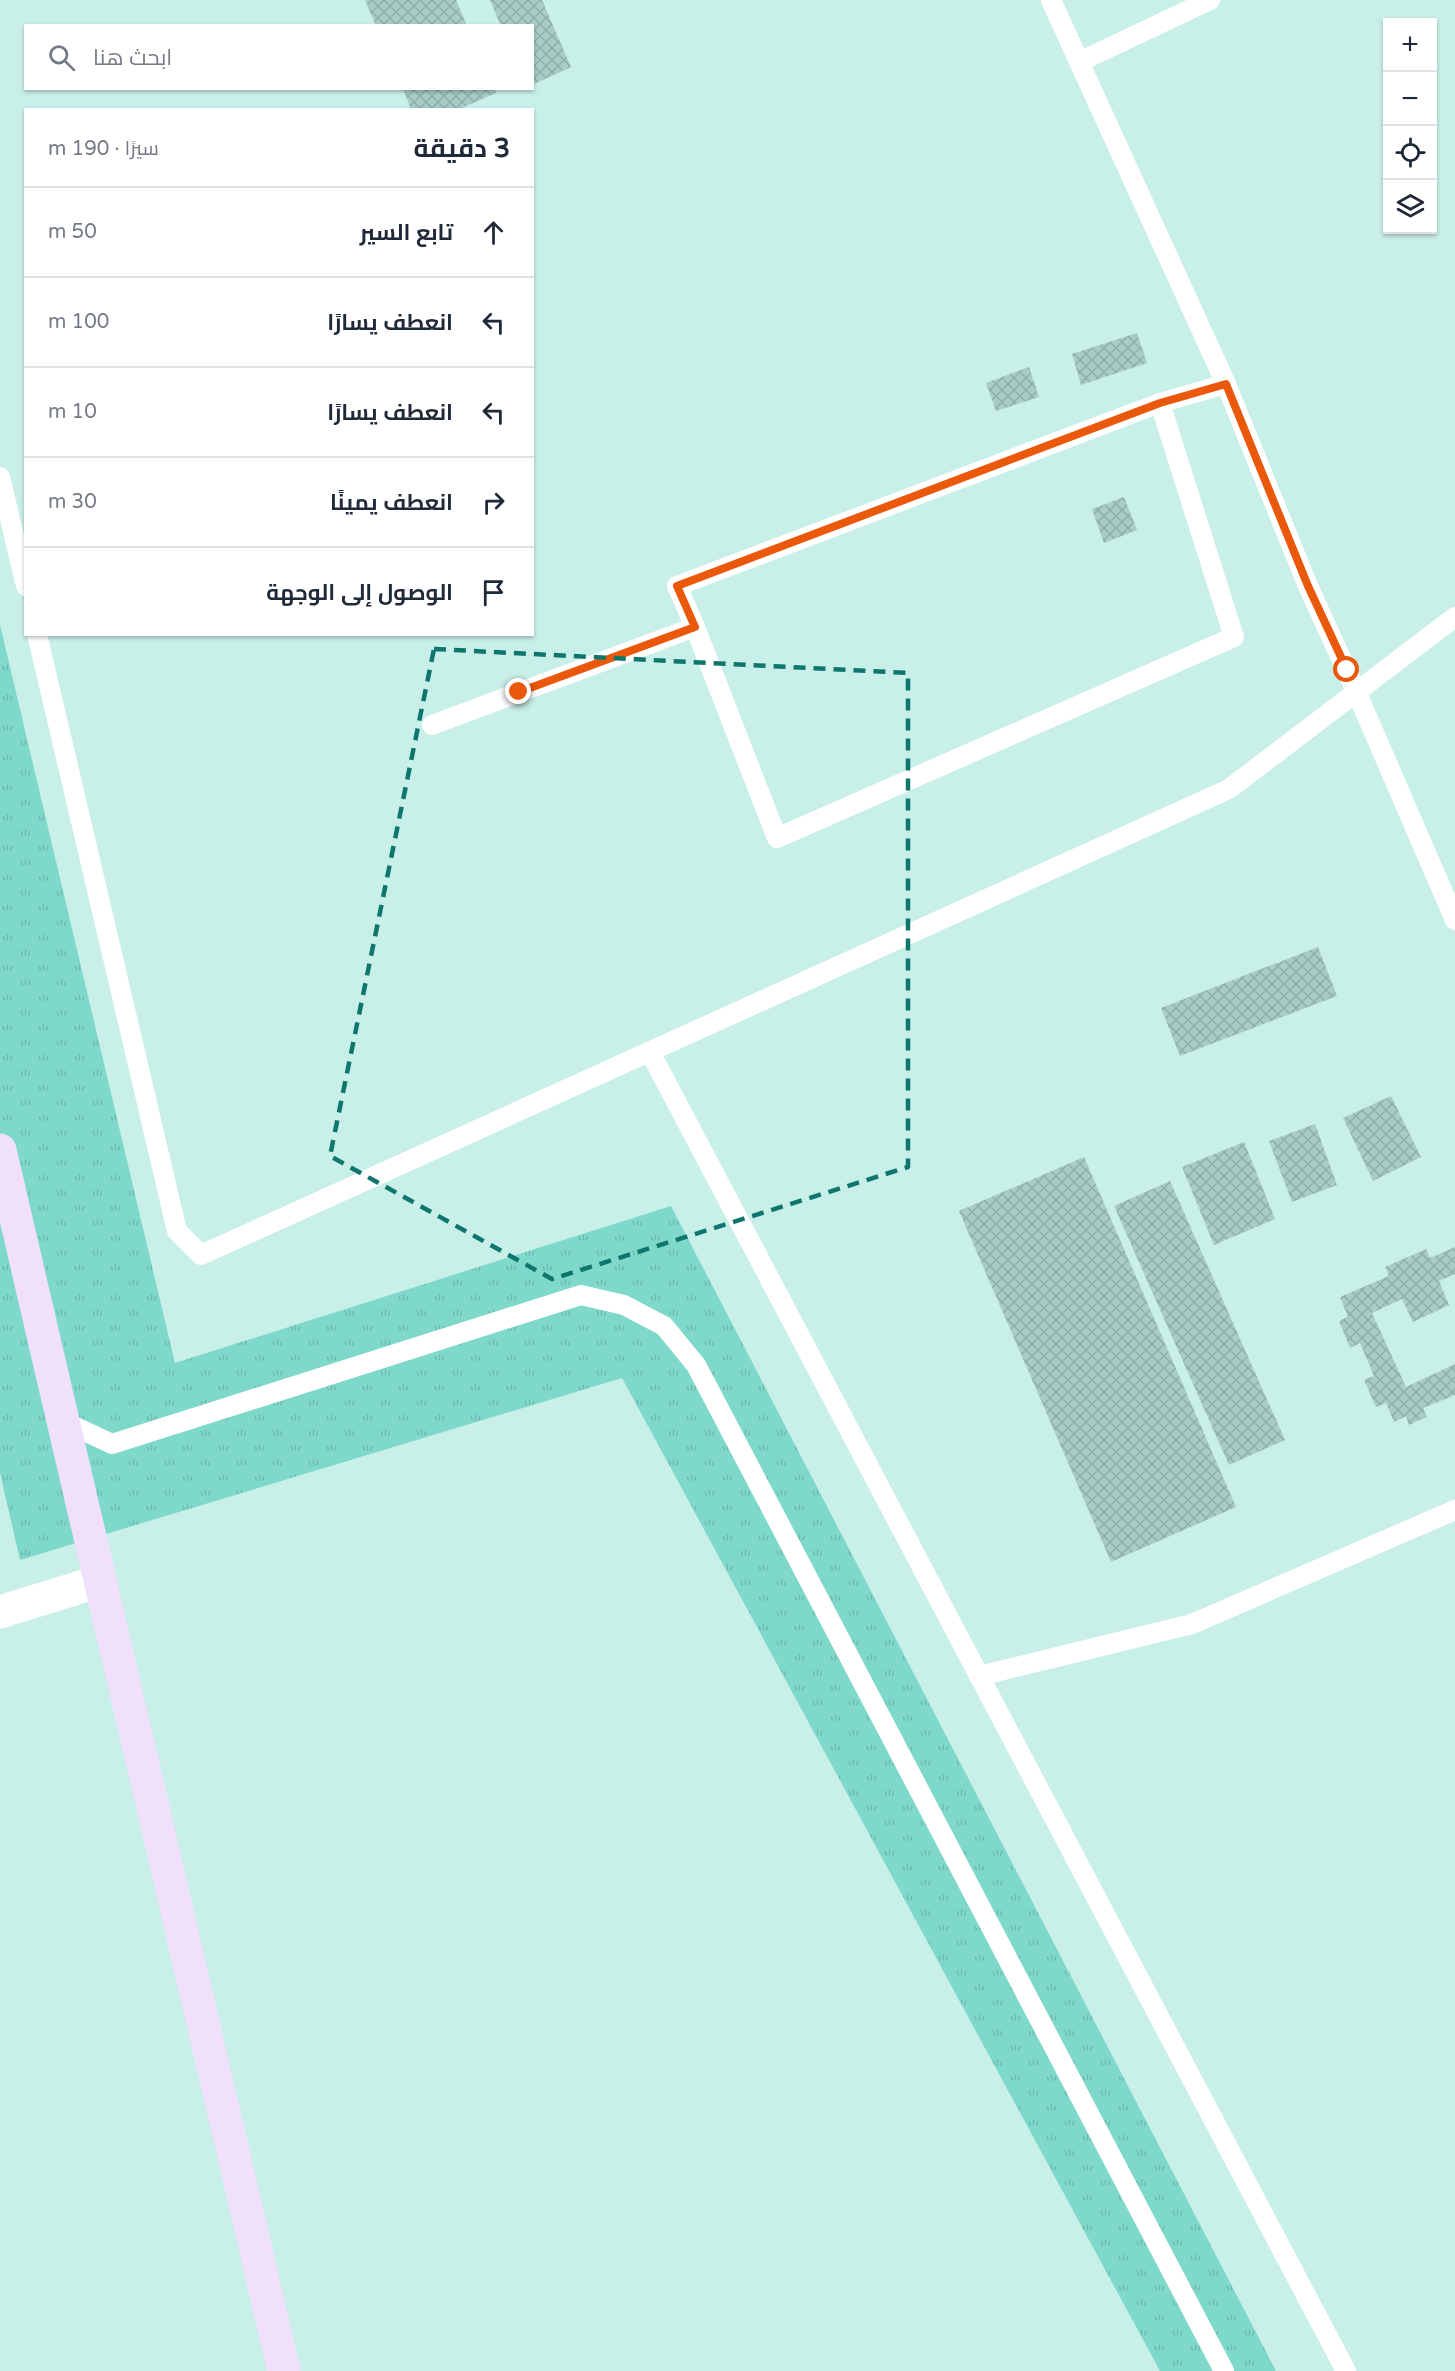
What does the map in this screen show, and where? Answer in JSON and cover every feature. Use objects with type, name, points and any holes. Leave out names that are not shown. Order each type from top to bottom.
[{"type":"street","points":[[0,1150],[8,1218],[63,1421],[284,2371]]},
{"type":"street","points":[[0,1612],[100,1581]]},
{"type":"lane","points":[[1051,0],[1226,384],[1308,586],[1455,920]]},
{"type":"lane","points":[[1079,62],[1210,0]]},
{"type":"lane","points":[[1160,403],[1234,637],[777,838],[677,586],[1160,403],[1226,384]]},
{"type":"lane","points":[[0,477],[24,578]]},
{"type":"lane","points":[[37,636],[177,1231],[201,1255],[1229,789],[1455,617]]},
{"type":"lane","points":[[432,725],[695,627]]},
{"type":"lane","points":[[650,1052],[1346,2371]]},
{"type":"lane","points":[[63,1421],[112,1444],[581,1295],[624,1305],[664,1326],[696,1365],[1224,2371]]},
{"type":"lane","points":[[979,1676],[1192,1624],[1455,1510]]},
{"type":"highlighted area","points":[[434,649],[908,673],[908,1167],[552,1279],[330,1156]]},
{"type":"green space","points":[[0,625],[175,1363],[671,1206],[1276,2371],[1160,2371],[622,1378],[20,1560],[0,1473]]},
{"type":"building","points":[[365,0],[456,0],[466,24],[375,24]]},
{"type":"building","points":[[490,0],[542,0],[571,67],[534,84],[534,24],[500,24]]},
{"type":"building","points":[[404,90],[495,90],[496,93],[462,108],[410,108]]},
{"type":"building","points":[[1137,333],[1147,363],[1081,385],[1072,354]]},
{"type":"building","points":[[1029,367],[1039,397],[996,411],[986,383]]},
{"type":"building","points":[[1124,497],[1137,530],[1104,543],[1092,509]]},
{"type":"building","points":[[1318,947],[1337,996],[1180,1056],[1161,1008]]},
{"type":"building","points":[[1391,1096],[1421,1157],[1373,1181],[1343,1118]]},
{"type":"building","points":[[1315,1124],[1337,1185],[1292,1202],[1269,1141]]},
{"type":"building","points":[[1244,1142],[1275,1219],[1214,1245],[1182,1167]]},
{"type":"building","points":[[1084,1157],[1236,1507],[1111,1562],[959,1211]]},
{"type":"building","points":[[1170,1181],[1285,1440],[1229,1465],[1114,1206]]},
{"type":"building","points":[[1455,1247],[1455,1274],[1439,1281],[1449,1305],[1413,1322],[1402,1299],[1372,1313],[1406,1387],[1455,1364],[1455,1395],[1423,1408],[1427,1417],[1409,1425],[1406,1416],[1394,1422],[1386,1403],[1376,1407],[1364,1380],[1374,1376],[1360,1343],[1350,1348],[1339,1321],[1348,1317],[1340,1297],[1389,1276],[1385,1267],[1426,1249],[1430,1258]]},
{"type":"route","points":[[519,692],[695,627],[677,586],[1160,403],[1226,384],[1308,586],[1347,670]]}]
